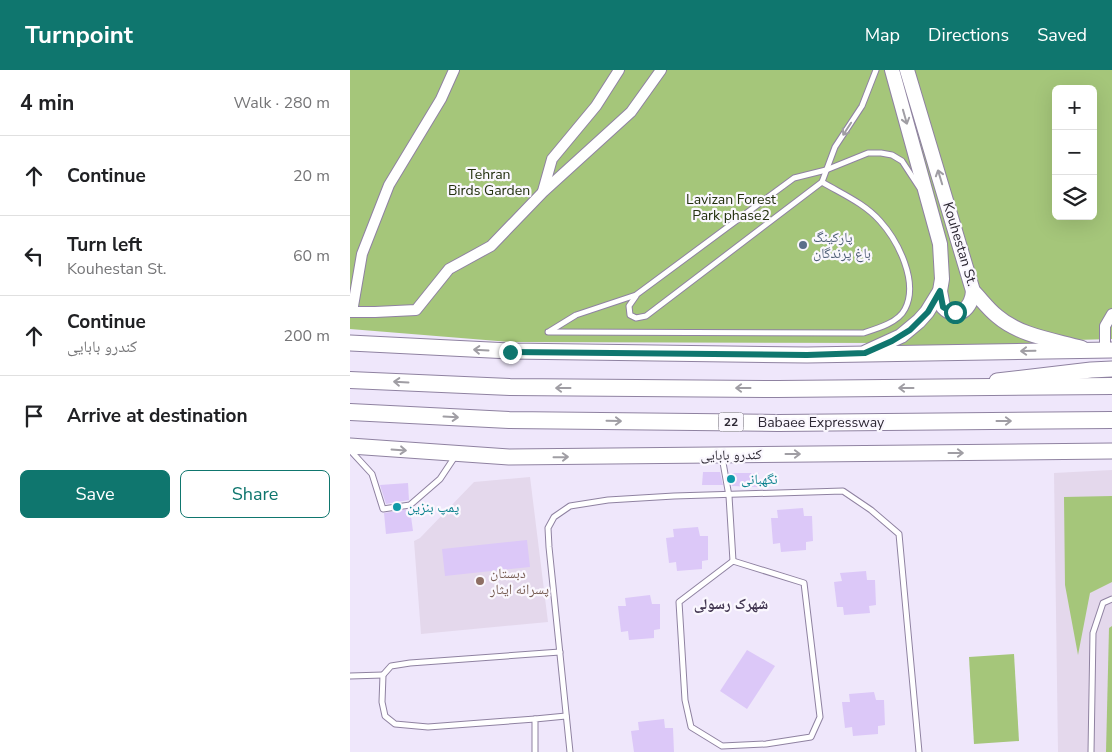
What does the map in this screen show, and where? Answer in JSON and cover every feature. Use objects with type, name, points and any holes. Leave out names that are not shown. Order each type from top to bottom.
[{"type":"highway","points":[[350,380],[510,387],[1112,386]]},
{"type":"highway","name":"Babaee Expressway","points":[[350,412],[509,420],[763,423],[1112,420]]},
{"type":"main road","name":"Kouhestan St.","points":[[865,353],[892,341],[910,330],[928,312],[940,291],[941,251],[892,70]]},
{"type":"main road","name":"Kouhestan St.","points":[[907,70],[972,291],[997,317],[1024,332],[1089,350]]},
{"type":"main road","points":[[940,291],[943,307],[951,312],[963,310],[970,305],[972,291]]},
{"type":"main road","points":[[350,343],[510,352],[807,355],[1108,350]]},
{"type":"main road","points":[[944,387],[1112,369]]},
{"type":"main road","name":"کندرو بابایی","points":[[350,446],[509,457],[1112,451]]},
{"type":"street","points":[[454,70],[441,98],[389,185],[362,254],[351,312],[416,310],[450,269],[491,246],[543,192],[631,112],[661,70]]},
{"type":"street","points":[[543,192],[552,159],[596,106],[620,70]]},
{"type":"street","points":[[1108,350],[1105,326],[1112,314]]},
{"type":"lane","points":[[876,70],[862,106],[835,147],[826,170],[822,182],[646,316],[636,318],[630,315],[629,306],[636,296],[794,178],[826,170],[868,153],[892,155],[902,161],[931,210]]},
{"type":"lane","points":[[636,296],[576,315],[548,332],[863,333],[887,326],[905,310],[911,286],[906,265],[896,245],[880,221],[863,206],[822,182]]},
{"type":"lane","points":[[350,450],[372,474],[383,509],[410,505],[440,479],[456,454]]},
{"type":"lane","points":[[722,455],[728,496],[733,560]]},
{"type":"lane","points":[[570,752],[548,528],[554,517],[570,506],[608,500],[842,491],[871,510],[899,534],[919,752]]},
{"type":"lane","points":[[733,560],[804,583],[820,718],[811,738],[766,744],[722,746],[691,727],[685,700],[679,602],[733,560]]},
{"type":"lane","points":[[1091,752],[1093,633],[1103,603],[1112,599]]},
{"type":"lane","points":[[560,652],[391,666],[383,675],[382,702],[385,716],[396,724],[428,727],[566,716]]},
{"type":"lane","points":[[350,676],[383,675]]},
{"type":"lane","points":[[535,719],[535,752]]},
{"type":"shaded area","points":[[1112,470],[1112,752],[1058,752],[1054,473]]},
{"type":"shaded area","name":"دبستان پسرانه ایثار","points":[[530,477],[548,622],[421,634],[414,541],[420,538],[474,482]]},
{"type":"green space","name":"Lavizan Forest Park phase2","points":[[350,70],[1112,70],[1112,339],[1074,340],[1062,346],[890,346],[896,343],[511,342],[350,329]]},
{"type":"green space","points":[[1112,496],[1112,582],[1090,593],[1078,655],[1065,585],[1064,497]]},
{"type":"green space","points":[[1112,626],[1112,752],[1106,752],[1109,628]]},
{"type":"green space","points":[[1014,654],[1019,741],[974,744],[969,657]]},
{"type":"building","points":[[703,472],[720,472],[723,485],[702,485]]},
{"type":"building","points":[[729,473],[759,473],[758,487],[732,486]]},
{"type":"building","points":[[408,483],[409,500],[386,504],[380,485]]},
{"type":"building","points":[[803,508],[804,516],[812,516],[813,541],[806,542],[806,550],[781,552],[780,543],[773,544],[771,518],[778,518],[777,510]]},
{"type":"building","points":[[410,509],[413,531],[386,534],[384,513]]},
{"type":"building","points":[[698,527],[700,536],[708,536],[708,560],[702,561],[702,569],[677,571],[676,562],[669,563],[666,538],[674,537],[673,529]]},
{"type":"building","name":"دبستان پسرانه ایثار","points":[[527,540],[530,567],[445,576],[442,549]]},
{"type":"building","points":[[866,571],[867,580],[875,580],[876,605],[869,606],[870,613],[844,615],[843,607],[837,607],[834,582],[842,581],[840,573]]},
{"type":"building","points":[[650,595],[652,604],[660,604],[660,629],[654,630],[654,638],[629,640],[628,631],[621,632],[618,606],[626,606],[625,598]]},
{"type":"building","points":[[747,650],[775,666],[747,709],[720,691]]},
{"type":"building","points":[[874,692],[876,700],[884,700],[885,725],[878,726],[878,734],[853,736],[852,727],[845,728],[842,702],[850,702],[849,694]]},
{"type":"building","points":[[664,719],[665,728],[673,728],[674,752],[634,752],[631,731],[639,730],[638,722]]},
{"type":"place","name":"پارکینگ باغ پرندگان","points":[[803,245]]},
{"type":"place","name":"نگهبانی","points":[[731,479]]},
{"type":"place","name":"پمپ بنزین","points":[[397,507]]},
{"type":"place","name":"دبستان پسرانه ایثار","points":[[480,581]]},
{"type":"district","name":"شهرک رسولی","points":[[731,604]]},
{"type":"route","points":[[510,352],[807,355],[865,353],[892,341],[910,330],[928,312],[940,291],[943,307],[946,310],[955,312]]},
{"type":"park label","name":"Tehran Birds Garden","points":[[489,182]]}]
